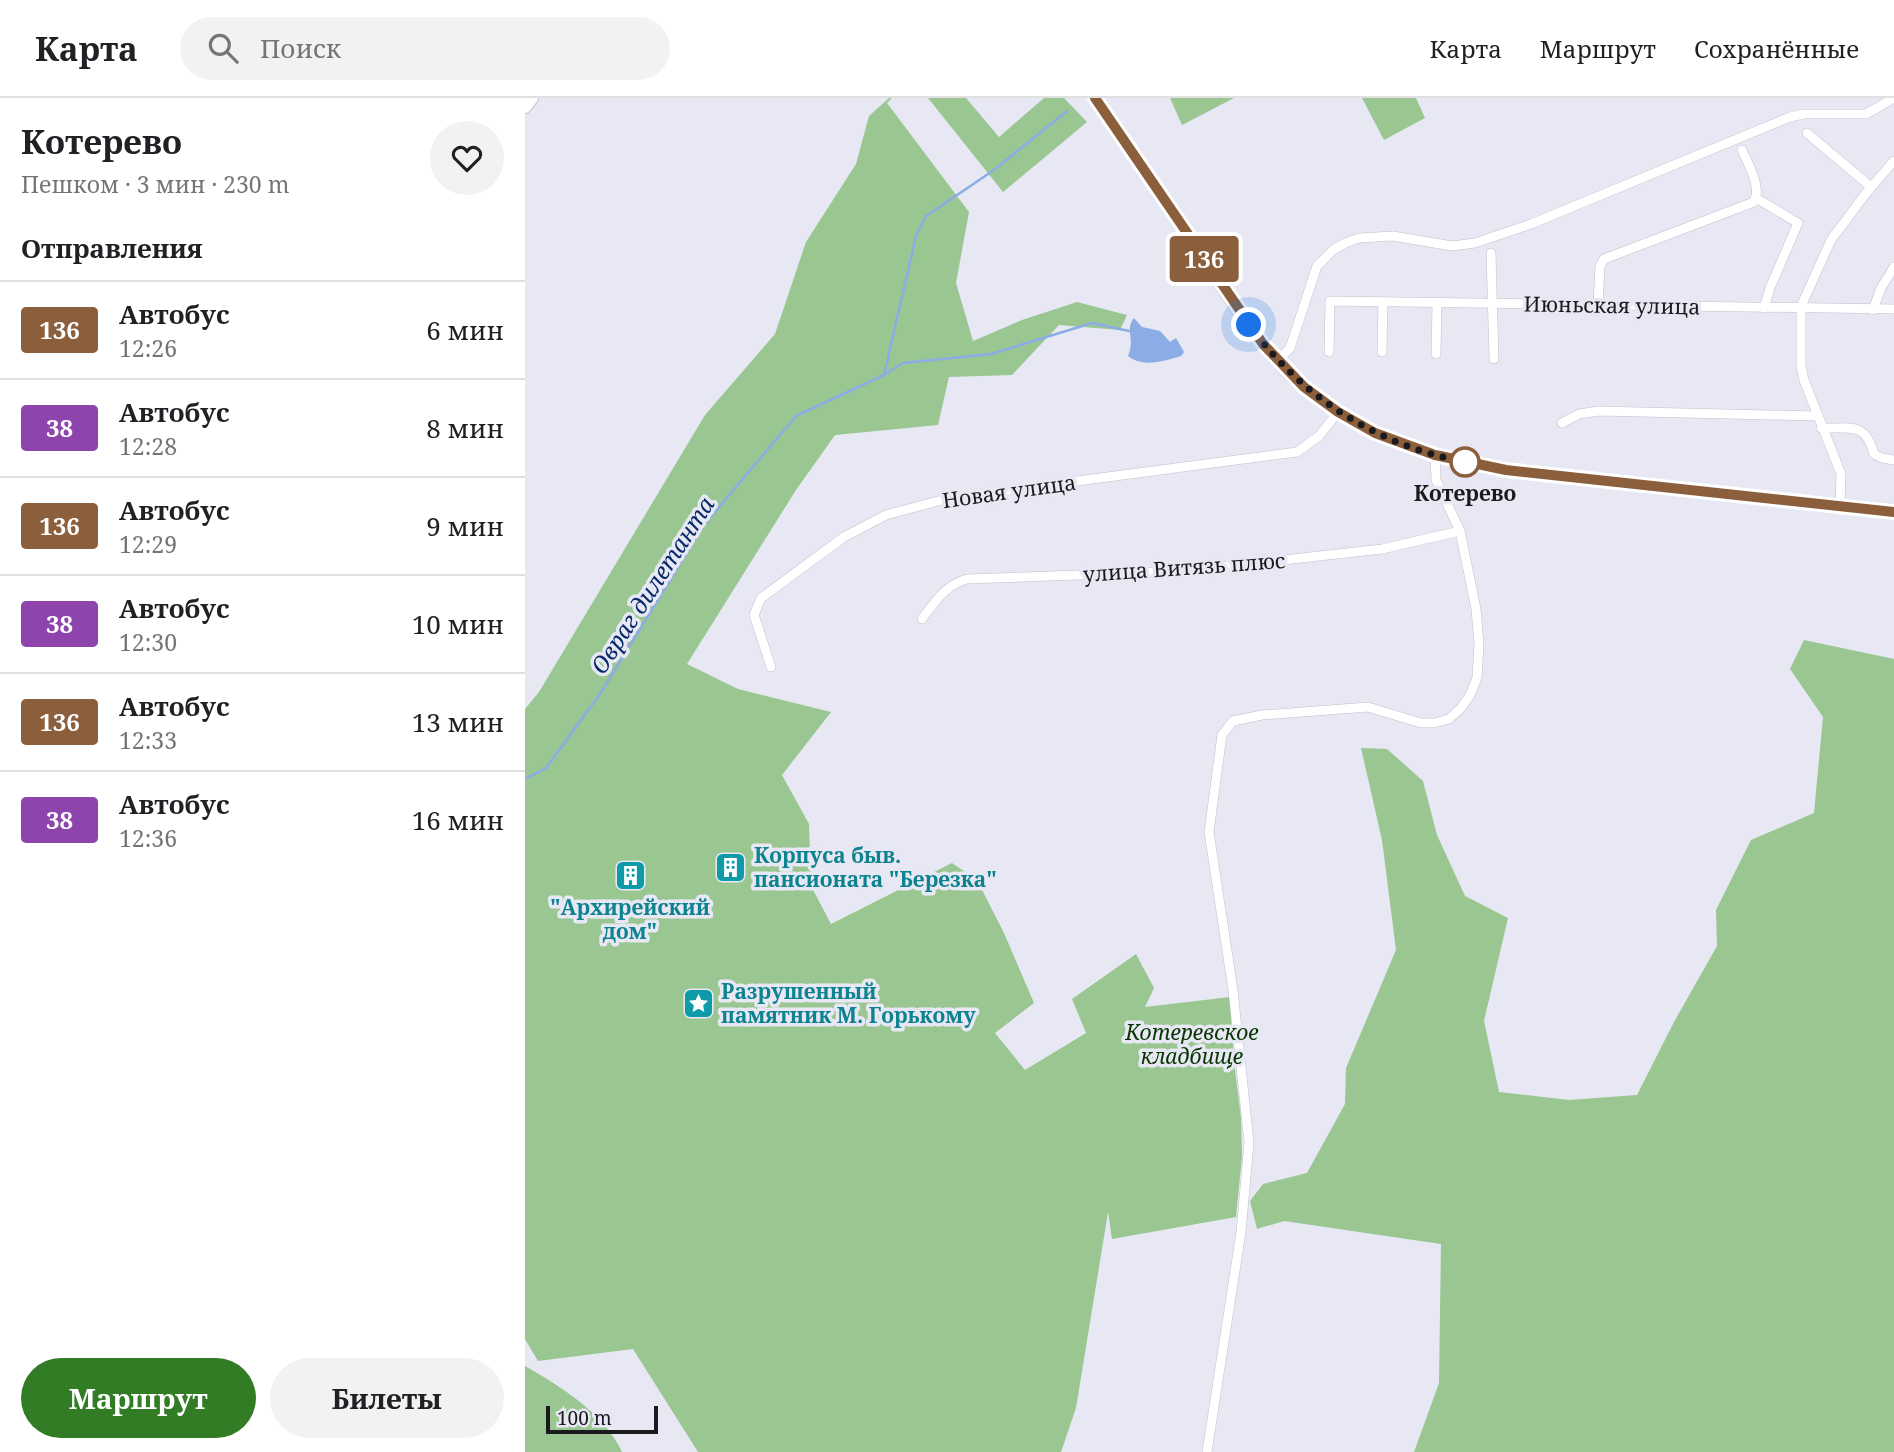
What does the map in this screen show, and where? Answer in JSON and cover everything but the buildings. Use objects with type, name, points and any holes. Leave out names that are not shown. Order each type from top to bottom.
[{"type":"main road","points":[[525,107],[532,98]]},
{"type":"main road","points":[[1095,98],[1235,305],[1277,361],[1304,387],[1338,412],[1383,437],[1435,455],[1514,471],[1894,512]]},
{"type":"street","points":[[1277,361],[1290,348],[1317,266],[1333,250],[1345,243],[1359,238],[1393,236],[1452,246],[1475,243],[1531,224],[1677,166],[1733,139],[1790,117],[1803,114],[1866,114],[1894,98]]},
{"type":"street","points":[[1807,133],[1871,187]]},
{"type":"street","points":[[1598,304],[1600,265],[1604,260],[1753,202],[1757,189],[1742,150]]},
{"type":"street","points":[[1840,506],[1841,474],[1821,428],[1801,366],[1801,310],[1831,240],[1894,161]]},
{"type":"street","points":[[1756,198],[1798,223],[1770,288],[1764,309]]},
{"type":"street","points":[[1491,253],[1494,359]]},
{"type":"street","points":[[1873,310],[1881,288],[1894,267]]},
{"type":"street","name":"Июньская улица","points":[[1329,352],[1330,301],[1598,304],[1801,310],[1894,309]]},
{"type":"street","points":[[1382,352],[1383,302]]},
{"type":"street","points":[[1436,354],[1437,302]]},
{"type":"street","points":[[1562,423],[1579,414],[1599,411],[1817,416]]},
{"type":"street","name":"Новая улица","points":[[771,667],[754,615],[761,598],[844,537],[886,515],[949,498],[1297,452],[1319,436],[1338,412]]},
{"type":"street","points":[[1821,428],[1863,431],[1868,435],[1874,454],[1894,460]]},
{"type":"street","points":[[1207,1452],[1241,1232],[1249,1143],[1233,990],[1209,832],[1222,735],[1233,721],[1262,715],[1367,707],[1421,723],[1434,723],[1448,719],[1471,695],[1477,678],[1479,644],[1476,609],[1460,531],[1436,480],[1435,455]]},
{"type":"street","name":"улица Витязь плюс","points":[[922,619],[946,589],[955,582],[967,579],[1187,571],[1383,549],[1460,531]]},
{"type":"green space","name":"Котеревское кладбище","points":[[892,98],[887,103],[969,212],[956,283],[973,341],[1022,320],[1077,302],[1127,315],[1120,330],[1059,325],[1012,375],[949,377],[938,425],[835,435],[796,490],[687,664],[738,689],[831,712],[782,775],[809,824],[811,886],[831,924],[952,863],[977,880],[1004,933],[1034,1003],[995,1033],[1025,1070],[1086,1033],[1072,999],[1136,954],[1154,988],[1145,1007],[1230,997],[1241,1118],[1242,1156],[1236,1217],[1112,1239],[1108,1212],[1076,1408],[1061,1452],[698,1452],[633,1349],[538,1361],[525,1339],[525,709],[539,692],[705,415],[775,334],[806,242],[856,164],[869,116]]},
{"type":"green space","points":[[928,98],[966,98],[999,137],[1044,98],[1064,98],[1087,122],[1003,192]]},
{"type":"green space","points":[[1170,98],[1234,98],[1182,125]]},
{"type":"green space","points":[[1362,98],[1416,98],[1425,118],[1384,140]]},
{"type":"green space","points":[[1804,640],[1894,659],[1894,1452],[1414,1452],[1439,1383],[1441,1244],[1284,1221],[1257,1229],[1250,1201],[1263,1184],[1307,1173],[1345,1104],[1346,1068],[1396,950],[1382,840],[1361,748],[1387,749],[1423,781],[1437,835],[1465,896],[1508,918],[1484,1021],[1499,1092],[1569,1100],[1637,1095],[1717,946],[1716,910],[1751,840],[1814,813],[1823,717],[1790,669]]},
{"type":"green space","points":[[525,1366],[567,1392],[593,1413],[605,1425],[622,1452],[525,1452]]},
{"type":"water","points":[[1134,318],[1142,327],[1160,331],[1170,342],[1176,338],[1184,352],[1181,356],[1168,360],[1147,363],[1128,356],[1131,344],[1130,327]]},
{"type":"waterway","points":[[884,375],[916,236],[926,216],[994,170],[1067,111]]},
{"type":"waterway","name":"Овраг дилетанта","points":[[525,779],[546,768],[600,694],[704,525],[796,416],[884,375],[903,363],[991,354],[1092,323],[1129,331]]},
{"type":"bus line","name":"136","points":[[1095,98],[1235,305],[1277,361],[1304,387],[1338,412],[1375,433],[1435,455],[1506,470],[1894,512]]},
{"type":"place","name":"Котерево","points":[[1465,462]]},
{"type":"place","name":"Корпуса быв. пансионата \"Березка\"","points":[[731,867]]},
{"type":"place","name":"\"Архирейский дом\"","points":[[630,875]]},
{"type":"place","name":"Разрушенный памятник М. Горькому","points":[[698,1003]]},
{"type":"route","points":[[1249,325],[1295,379],[1338,412],[1400,444],[1465,462]]}]
